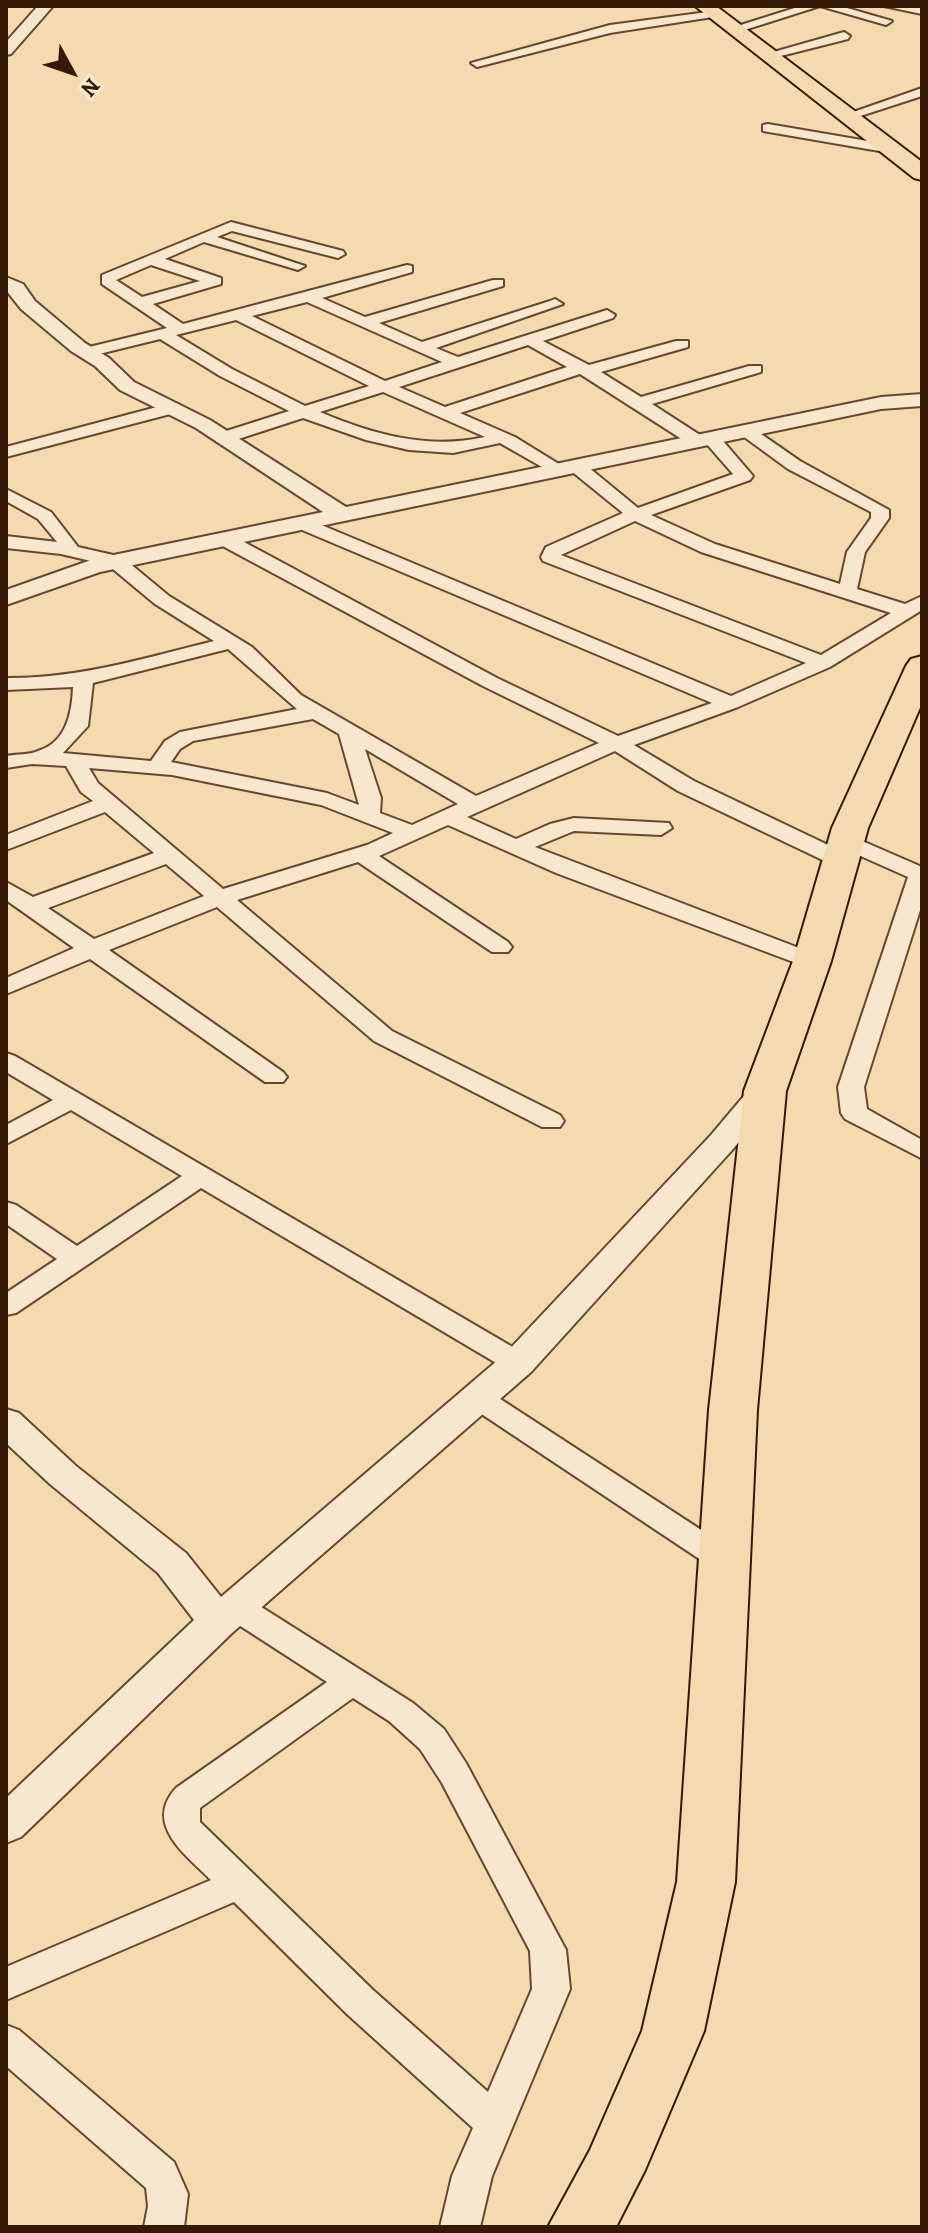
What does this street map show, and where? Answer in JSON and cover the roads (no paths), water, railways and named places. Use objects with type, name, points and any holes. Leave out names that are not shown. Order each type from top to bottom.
[{"type":"main road","points":[[714,10],[734,29],[922,173]]},
{"type":"main road","points":[[581,2227],[613,2170],[673,2031],[702,1897],[733,1410],[765,1091],[812,961],[844,851],[922,666]]},
{"type":"street","points":[[6,51],[46,6]]},
{"type":"street","points":[[734,29],[814,6]]},
{"type":"street","points":[[826,6],[886,21]]},
{"type":"street","points":[[890,6],[922,11]]},
{"type":"street","points":[[477,63],[598,32],[714,10]]},
{"type":"street","points":[[769,55],[844,36]]},
{"type":"street","points":[[848,116],[922,92]]},
{"type":"street","points":[[768,128],[891,149]]},
{"type":"street","points":[[180,329],[107,278],[202,237],[237,226],[338,254]]},
{"type":"street","points":[[202,237],[298,266]]},
{"type":"street","points":[[140,303],[216,281],[149,259]]},
{"type":"street","points":[[87,352],[407,269]]},
{"type":"street","points":[[6,283],[16,288],[28,305],[102,362],[127,386],[223,438],[342,514]]},
{"type":"street","points":[[364,322],[498,283]]},
{"type":"street","points":[[308,297],[455,362]]},
{"type":"street","points":[[422,347],[555,304]]},
{"type":"street","points":[[238,315],[383,386],[566,468],[636,515],[734,558],[847,593],[914,606]]},
{"type":"street","points":[[223,438],[607,315]]},
{"type":"street","points":[[162,333],[206,361],[306,411],[366,434],[438,447],[501,438]]},
{"type":"street","points":[[528,339],[704,439],[744,476],[636,515],[553,551],[550,557],[823,663]]},
{"type":"street","points":[[444,413],[682,344]]},
{"type":"street","points":[[638,403],[755,369]]},
{"type":"street","points":[[6,598],[115,561],[881,403],[922,400]]},
{"type":"street","points":[[6,452],[172,408]]},
{"type":"street","points":[[745,431],[794,465],[880,510],[880,518],[856,552],[847,593]]},
{"type":"street","points":[[6,494],[32,506],[56,524],[71,550]]},
{"type":"street","points":[[301,523],[731,703]]},
{"type":"street","points":[[224,539],[490,682],[618,744],[686,786],[844,851],[921,875],[851,1087],[854,1113],[921,1150]]},
{"type":"street","points":[[6,542],[71,550],[115,561],[162,600],[232,642],[294,699],[476,805]]},
{"type":"street","points":[[6,987],[146,925],[361,854],[584,755],[731,703],[823,663],[914,606]]},
{"type":"street","points":[[6,684],[43,684],[83,678],[232,642]]},
{"type":"street","points":[[42,759],[78,731],[82,723],[83,678]]},
{"type":"street","points":[[157,768],[172,745],[187,736],[315,712]]},
{"type":"street","points":[[349,732],[370,798],[369,816]]},
{"type":"street","points":[[6,762],[42,759],[157,768],[327,800],[412,833]]},
{"type":"street","points":[[74,761],[89,787],[383,1036],[551,1121]]},
{"type":"street","points":[[6,843],[108,803]]},
{"type":"street","points":[[449,817],[592,879],[812,961]]},
{"type":"street","points":[[517,847],[571,825],[594,824],[639,830],[661,828]]},
{"type":"street","points":[[361,854],[500,947]]},
{"type":"street","points":[[16,900],[170,855]]},
{"type":"street","points":[[16,900],[274,1077]]},
{"type":"street","points":[[6,1061],[518,1363]]},
{"type":"street","points":[[6,1825],[227,1614],[518,1363],[722,1142],[765,1091]]},
{"type":"street","points":[[6,1136],[73,1099]]},
{"type":"street","points":[[6,1306],[202,1175]]},
{"type":"street","points":[[6,1211],[77,1259]]},
{"type":"street","points":[[478,1398],[724,1560]]},
{"type":"street","points":[[6,1422],[63,1475],[172,1563],[227,1614],[353,1681],[401,1712],[432,1739],[454,1773],[548,1950],[551,1989],[472,2176],[460,2227]]},
{"type":"street","points":[[353,1681],[180,1807],[182,1822],[188,1834],[360,2002],[494,2122]]},
{"type":"street","points":[[6,1984],[239,1884]]},
{"type":"street","points":[[6,2042],[160,2175],[168,2188],[169,2203],[164,2227]]}]
